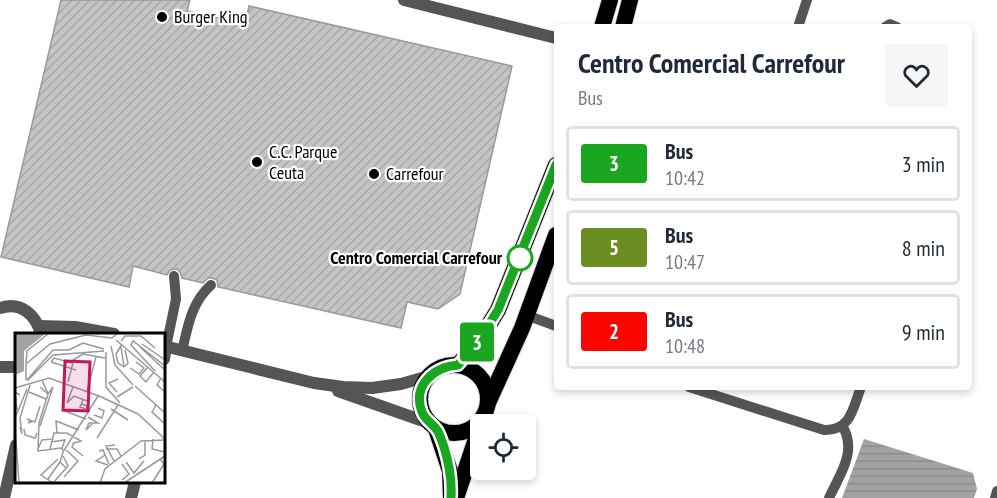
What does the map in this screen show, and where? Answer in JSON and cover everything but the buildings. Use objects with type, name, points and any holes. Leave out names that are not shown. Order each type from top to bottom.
[{"type":"highway","points":[[603,24],[610,0]]},
{"type":"highway","points":[[624,24],[630,0]]},
{"type":"highway","points":[[458,365],[480,339],[498,310],[554,170]]},
{"type":"highway","points":[[485,414],[554,240]]},
{"type":"highway","points":[[454,498],[445,450],[433,426],[423,414],[420,404],[423,384],[437,369],[458,365],[477,375],[484,383],[487,393],[484,414]]},
{"type":"highway","points":[[433,426],[447,433],[458,434],[470,429]]},
{"type":"highway","points":[[454,498],[470,454]]},
{"type":"street","points":[[404,0],[554,38]]},
{"type":"street","points":[[2,306],[16,306],[26,310],[34,317],[40,330],[75,327],[108,333]]},
{"type":"street","points":[[165,351],[182,351],[314,383],[343,387],[401,384],[429,376]]},
{"type":"street","points":[[314,383],[433,426]]},
{"type":"street","points":[[4,498],[15,449]]},
{"type":"street","points":[[131,498],[135,483]]},
{"type":"lane","points":[[799,24],[807,0]]},
{"type":"lane","points":[[165,347],[176,298],[174,276]]},
{"type":"lane","points":[[182,351],[191,312],[196,302],[211,285]]},
{"type":"lane","points":[[526,315],[554,325]]},
{"type":"lane","points":[[698,390],[824,430],[843,427],[860,390]]},
{"type":"lane","points":[[829,498],[848,457],[850,447],[843,427]]},
{"type":"lane","points":[[995,498],[997,491]]},
{"type":"shaded area","points":[[864,439],[973,473],[977,489],[974,498],[842,498]]},
{"type":"bus line","name":"3","points":[[451,498],[450,471],[445,450],[436,429],[423,414],[420,404],[423,384],[437,369],[458,365],[480,339],[498,310],[554,171]]},
{"type":"place","name":"Burger King","points":[[162,17]]},
{"type":"place","name":"C.C. Parque Ceuta","points":[[257,162]]},
{"type":"place","name":"Carrefour","points":[[374,174]]},
{"type":"place","name":"Centro Comercial Carrefour","points":[[520,258]]}]
